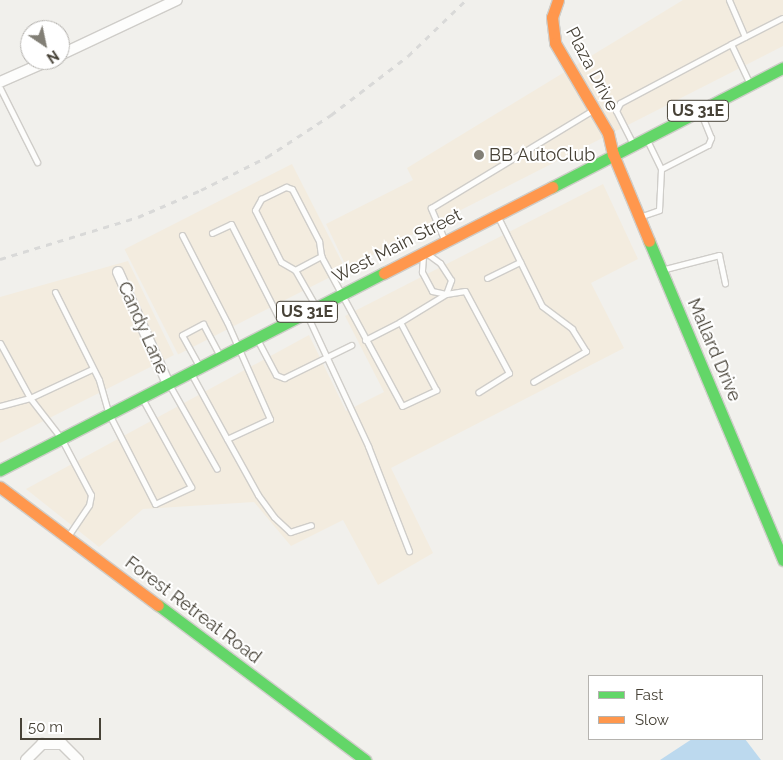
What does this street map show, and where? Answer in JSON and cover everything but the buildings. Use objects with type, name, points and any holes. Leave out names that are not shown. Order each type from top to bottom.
[{"type":"street","points":[[70,50],[177,0]]},
{"type":"street","name":"Plaza Drive","points":[[558,0],[552,17],[555,42],[608,133],[613,154]]},
{"type":"street","name":"West Main Street","points":[[0,468],[168,384],[444,240],[783,68]]},
{"type":"street","points":[[0,82],[27,70]]},
{"type":"street","name":"Mallard Drive","points":[[613,154],[783,560]]},
{"type":"street","name":"Candy Lane","points":[[118,272],[168,384]]},
{"type":"street","name":"Forest Retreat Road","points":[[0,487],[364,760]]},
{"type":"street","points":[[26,760],[42,744],[62,744],[78,760]]},
{"type":"lane","points":[[729,0],[745,36]]},
{"type":"lane","points":[[633,144],[616,111],[620,103],[782,18]]},
{"type":"lane","points":[[731,44],[751,85]]},
{"type":"lane","points":[[0,88],[37,162]]},
{"type":"lane","points":[[444,240],[431,208],[594,109]]},
{"type":"lane","points":[[661,169],[708,145],[711,138],[700,110]]},
{"type":"lane","points":[[640,217],[659,210],[661,169],[645,138]]},
{"type":"lane","points":[[316,307],[295,270],[281,262],[255,210],[261,199],[286,187],[292,189],[319,241],[321,256],[402,406],[436,390],[400,322]]},
{"type":"lane","points":[[496,215],[542,306],[572,329],[586,351],[533,382]]},
{"type":"lane","points":[[212,233],[231,224],[282,324]]},
{"type":"lane","points":[[182,235],[227,322],[236,348],[270,419],[227,438]]},
{"type":"lane","points":[[423,251],[422,272],[432,291],[446,294],[465,292],[472,301],[509,373],[479,392]]},
{"type":"lane","points":[[365,340],[400,322],[446,294],[451,280],[440,263],[423,251]]},
{"type":"lane","points":[[662,270],[720,255],[725,283]]},
{"type":"lane","points":[[295,270],[321,256]]},
{"type":"lane","points":[[487,278],[520,262]]},
{"type":"lane","points":[[55,292],[92,369],[109,414],[155,504],[191,486],[142,397]]},
{"type":"lane","points":[[305,313],[365,440],[409,551]]},
{"type":"lane","points":[[220,357],[203,324],[182,335],[195,370],[227,438],[258,495],[274,517],[290,532],[312,524]]},
{"type":"lane","points":[[257,338],[278,377],[289,376],[351,344]]},
{"type":"lane","points":[[0,343],[30,398],[61,438],[91,495],[89,505],[67,538]]},
{"type":"lane","points":[[0,406],[30,398],[92,369]]},
{"type":"lane","points":[[168,384],[217,469]]},
{"type":"shaded area","points":[[683,0],[783,0],[783,46],[347,268],[326,224],[413,180],[407,168]]},
{"type":"shaded area","points":[[292,164],[346,269],[178,354],[124,249]]},
{"type":"shaded area","points":[[603,184],[638,259],[591,283],[624,348],[391,468],[433,553],[378,585],[343,520],[291,546],[254,502],[143,509],[99,547],[26,489],[309,335],[346,411],[384,392],[345,316]]},
{"type":"shaded area","points":[[128,261],[174,355],[0,443],[0,297]]},
{"type":"water","points":[[690,740],[746,740],[761,760],[660,760]]},
{"type":"railway","points":[[0,259],[138,217],[201,190],[267,157],[331,115],[408,56],[466,0]]},
{"type":"traffic: fast","points":[[552,187],[783,68]]},
{"type":"traffic: fast","points":[[649,241],[783,560]]},
{"type":"traffic: fast","points":[[0,470],[384,273]]},
{"type":"traffic: fast","points":[[158,605],[365,760]]},
{"type":"traffic: slow","points":[[558,0],[552,17],[555,43],[608,133],[613,154],[649,241]]},
{"type":"traffic: slow","points":[[384,273],[552,187]]},
{"type":"traffic: slow","points":[[0,487],[158,605]]},
{"type":"place","name":"BB AutoClub","points":[[479,155]]}]
